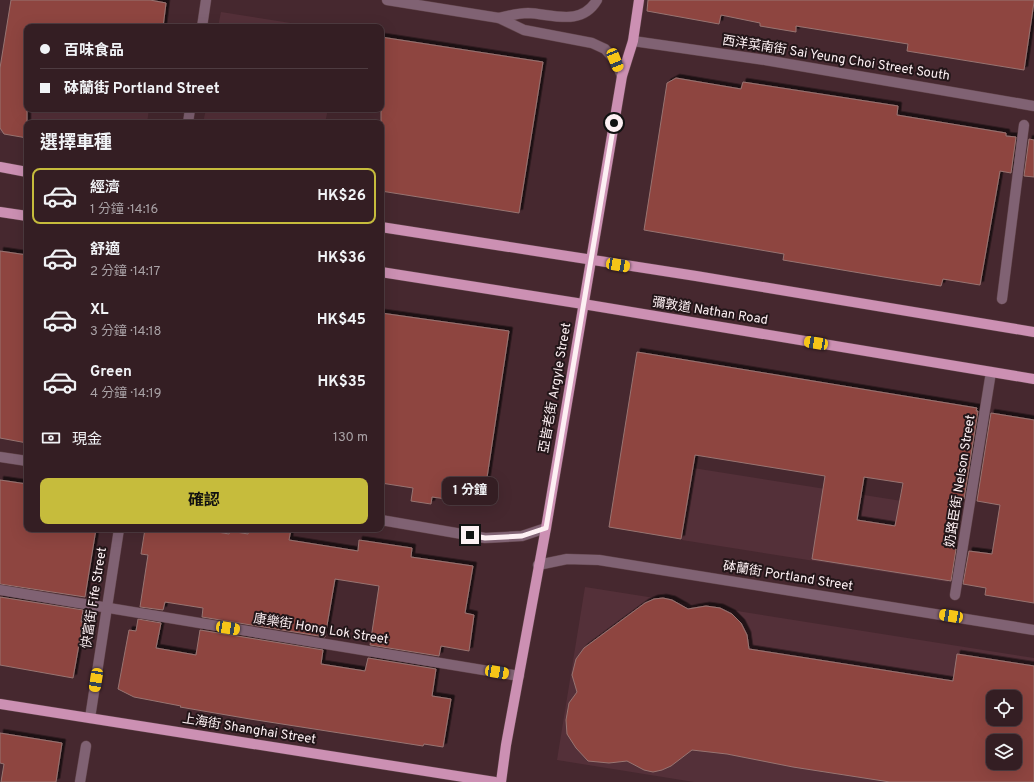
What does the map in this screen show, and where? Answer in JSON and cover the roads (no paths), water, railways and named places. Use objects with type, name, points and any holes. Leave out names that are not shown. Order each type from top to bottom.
[{"type":"main road","name":"亞皆老街 Argyle Street","points":[[501,782],[506,745],[546,528],[622,76],[633,41],[639,0]]},
{"type":"main road","points":[[0,167],[24,171]]},
{"type":"main road","points":[[0,212],[24,216]]},
{"type":"main road","points":[[384,227],[1034,332]]},
{"type":"main road","name":"彌敦道 Nathan Road","points":[[384,272],[1034,378]]},
{"type":"main road","name":"上海街 Shanghai Street","points":[[0,704],[495,782]]},
{"type":"street","points":[[202,24],[206,0]]},
{"type":"street","points":[[386,0],[499,18],[524,30],[592,43],[605,49],[615,60],[622,76]]},
{"type":"street","points":[[499,18],[527,13],[566,18],[576,17],[585,13],[597,0]]},
{"type":"street","name":"西洋菜南街 Sai Yeung Choi Street South","points":[[633,41],[765,60],[1034,106]]},
{"type":"street","points":[[1002,299],[1024,125]]},
{"type":"street","name":"奶路臣街 Nelson Street","points":[[955,595],[991,372]]},
{"type":"street","points":[[0,457],[24,461]]},
{"type":"street","points":[[384,521],[485,538],[522,536],[546,528]]},
{"type":"street","name":"快富街 Fife Street","points":[[90,718],[119,532]]},
{"type":"street","name":"砵蘭街 Portland Street","points":[[538,565],[567,559],[599,560],[1034,630]]},
{"type":"street","name":"康樂街 Hong Lok Street","points":[[0,590],[519,676]]},
{"type":"street","points":[[80,782],[86,746]]}]
